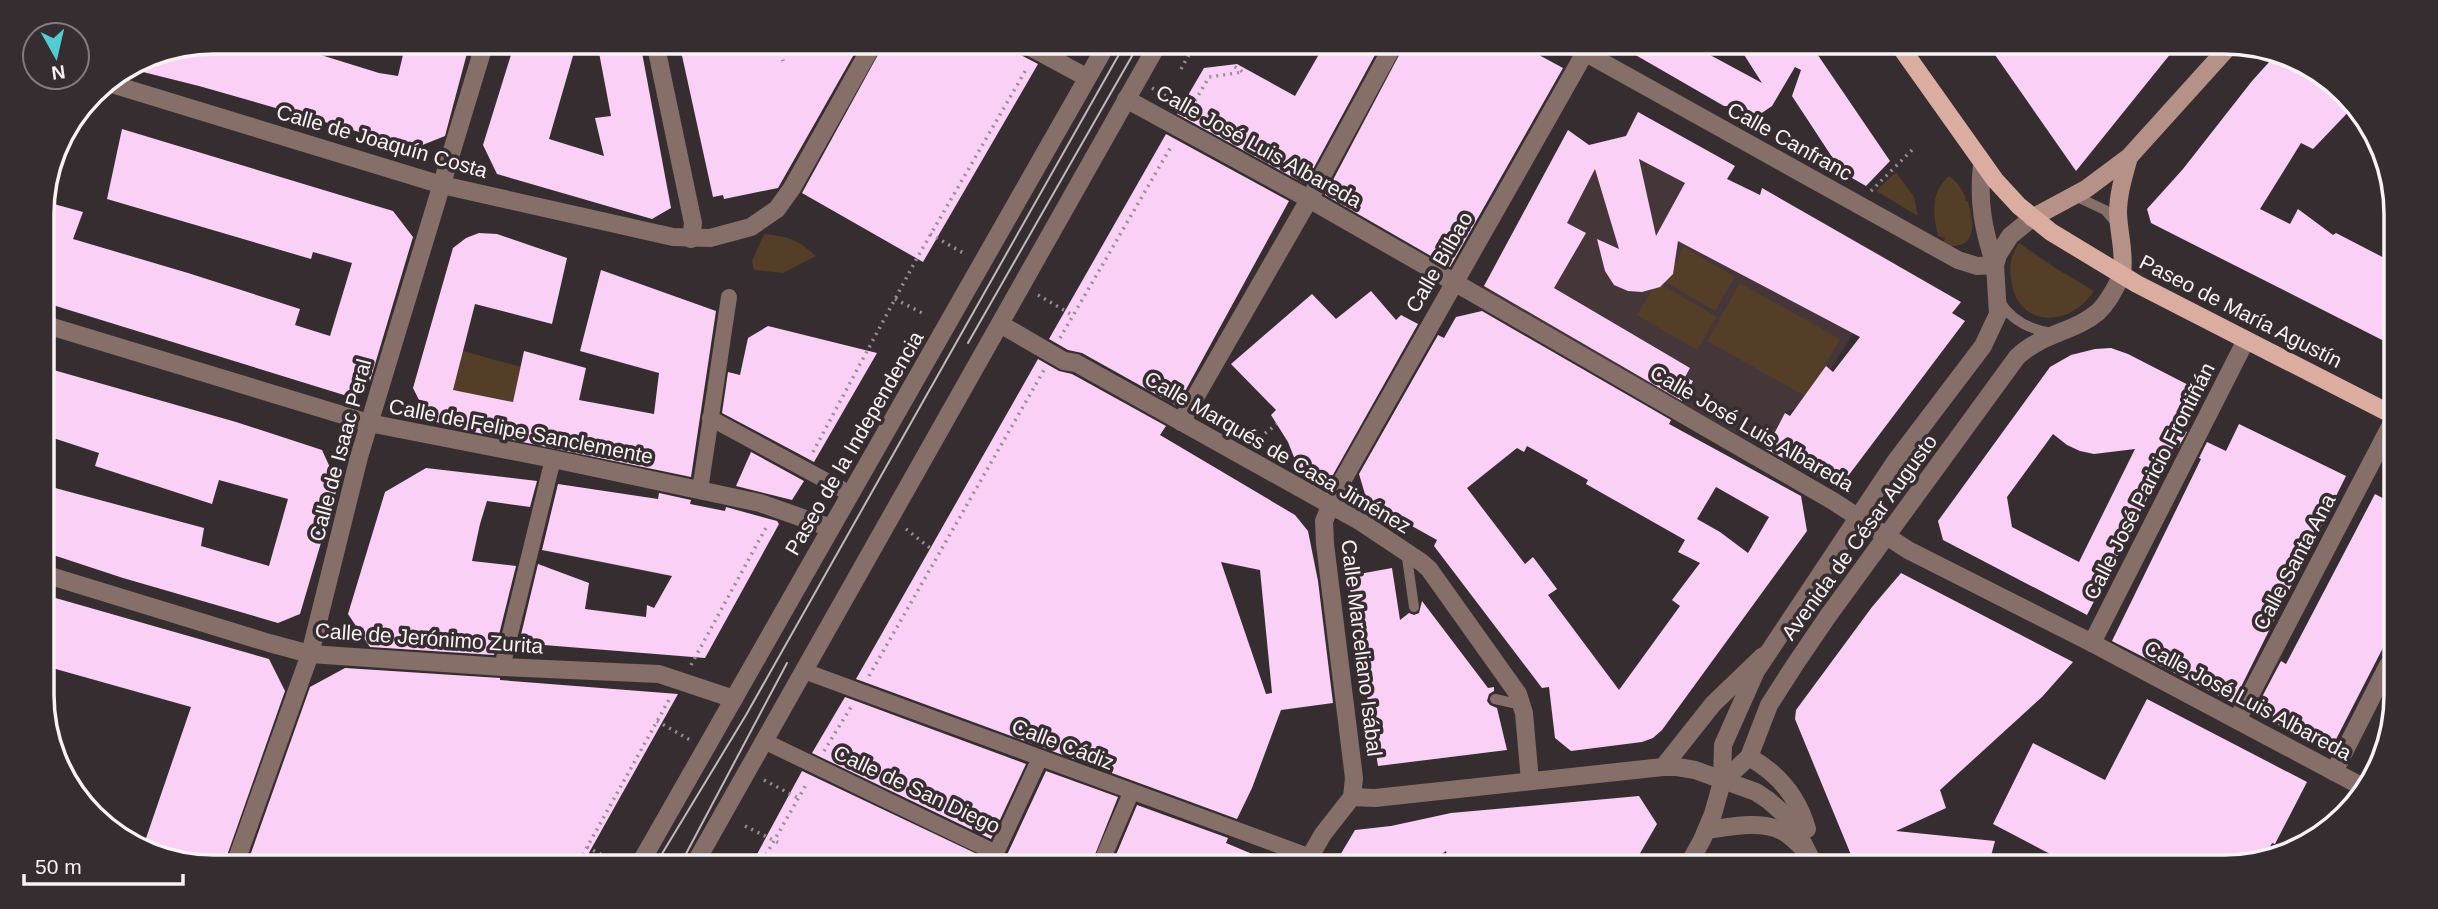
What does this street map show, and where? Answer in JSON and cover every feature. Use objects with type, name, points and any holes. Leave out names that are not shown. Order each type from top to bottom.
[{"type":"main road","points":[[1905,54],[1982,164],[2003,190],[2032,218],[2087,189],[2129,157],[2222,54]]},
{"type":"main road","points":[[2122,275],[2123,247],[2119,226],[2119,202],[2129,157]]},
{"type":"main road","name":"Paseo de María Agustín","points":[[2032,218],[2072,246],[2122,275],[2384,410]]},
{"type":"street","name":"Calle de Isaac Peral","points":[[238,855],[310,653],[369,424],[481,54]]},
{"type":"street","points":[[658,54],[693,223],[691,239]]},
{"type":"street","name":"Calle de Joaquín Costa","points":[[118,86],[442,186],[648,232],[691,239],[710,238],[751,227],[777,209],[792,188],[867,54]]},
{"type":"street","points":[[1043,54],[1086,77]]},
{"type":"street","name":"Paseo de la Independencia","points":[[645,855],[1100,54]]},
{"type":"street","points":[[700,855],[1152,54]]},
{"type":"street","points":[[1181,422],[1288,248],[1309,199],[1388,54]]},
{"type":"street","name":"Calle Bilbao","points":[[1331,506],[1337,490],[1584,54]]},
{"type":"street","name":"Calle Canfranc","points":[[1600,54],[1958,260],[1977,266],[1995,265]]},
{"type":"street","name":"Calle José Luis Albareda","points":[[1126,99],[1187,127],[1858,517],[1886,536],[2356,784]]},
{"type":"street","points":[[1982,164],[1981,210],[1995,265],[1999,300]]},
{"type":"street","points":[[1995,265],[2010,236],[2032,218]]},
{"type":"street","points":[[2053,333],[2084,321],[2097,312],[2106,303],[2122,275]]},
{"type":"street","points":[[699,490],[729,297]]},
{"type":"street","name":"Avenida de César Augusto","points":[[1693,854],[1707,830],[1722,782],[1723,745],[1747,689],[1768,651],[1895,462],[1983,346],[1998,314],[1999,300]]},
{"type":"street","name":"Calle Marqués de Casa Jiménez","points":[[1000,324],[1064,361],[1076,363],[1331,506],[1406,551],[1429,569],[1512,684],[1522,705],[1531,781]]},
{"type":"street","name":"Calle de Felipe Sanclemente","points":[[55,328],[369,424],[530,450],[553,458],[760,502],[831,528]]},
{"type":"street","name":"Avenida de César Augusto","points":[[1722,782],[1749,757],[1762,719],[1774,697],[1886,536],[2017,357],[2053,333]]},
{"type":"street","name":"Calle José Paricio Frontiñán","points":[[2092,643],[2246,340]]},
{"type":"street","points":[[710,418],[845,491]]},
{"type":"street","name":"Calle Santa Ana","points":[[2237,720],[2384,438]]},
{"type":"street","points":[[502,667],[553,458]]},
{"type":"street","name":"Calle Marceliano Isábal","points":[[1331,506],[1324,521],[1325,544],[1354,770],[1352,797]]},
{"type":"street","name":"Calle de Jerónimo Zurita","points":[[54,577],[310,653],[502,667],[659,674],[734,699]]},
{"type":"street","name":"Avenida de César Augusto","points":[[1663,767],[1713,704],[1768,651]]},
{"type":"street","name":"Calle Cádiz","points":[[804,671],[1289,854]]},
{"type":"street","points":[[2334,772],[2384,673]]},
{"type":"street","name":"Calle de San Diego","points":[[764,741],[996,853],[1040,758]]},
{"type":"street","points":[[1749,757],[1768,768],[1786,787],[1804,819],[1811,854]]},
{"type":"street","points":[[1311,854],[1352,797],[1376,798],[1663,767],[1685,768],[1756,792],[1792,821],[1809,854]]},
{"type":"street","points":[[1107,855],[1131,793]]},
{"type":"street","points":[[1707,830],[1737,827],[1780,830],[1806,854]]},
{"type":"lane","points":[[2073,195],[2105,210],[2119,226]]},
{"type":"lane","points":[[1999,300],[2009,314],[2025,326],[2053,333]]},
{"type":"lane","points":[[1406,551],[1414,607]]},
{"type":"lane","points":[[1495,699],[1522,705]]},
{"type":"path","points":[[781,54],[783,61]]},
{"type":"path","points":[[1181,69],[1189,54]]},
{"type":"path","points":[[1187,127],[1190,109],[1209,77],[1243,72],[1233,65]]},
{"type":"path","points":[[812,454],[916,258],[1027,68]]},
{"type":"path","points":[[1144,83],[1190,109]]},
{"type":"path","points":[[1057,345],[1172,145]]},
{"type":"path","points":[[1867,194],[1912,150]]},
{"type":"path","points":[[930,234],[968,255]]},
{"type":"path","points":[[1037,295],[1074,316]]},
{"type":"path","points":[[895,299],[923,314]]},
{"type":"path","points":[[820,757],[856,691],[881,659],[1043,372]]},
{"type":"path","points":[[1252,444],[1277,424]]},
{"type":"path","points":[[696,657],[771,520]]},
{"type":"path","points":[[904,527],[930,548]]},
{"type":"path","points":[[583,855],[673,694]]},
{"type":"path","points":[[657,722],[695,742]]},
{"type":"path","points":[[761,778],[798,798]]},
{"type":"path","points":[[766,855],[807,782]]},
{"type":"path","points":[[746,826],[781,844]]},
{"type":"path","points":[[587,847],[601,855]]},
{"type":"shaded area","points":[[1638,112],[1735,166],[1728,179],[1760,195],[1762,188],[1897,264],[1810,402],[1785,413],[1766,449],[1670,399],[1483,289],[1568,130],[1589,145],[1625,136]]},
{"type":"shaded area","points":[[1896,172],[1914,197],[1918,216],[1876,191]]},
{"type":"shaded area","points":[[1949,176],[1963,192],[1972,218],[1969,238],[1958,246],[1942,244],[1945,238],[1938,236],[1935,219],[1936,196]]},
{"type":"shaded area","points":[[764,234],[792,240],[816,256],[783,273],[754,270],[752,261]]},
{"type":"shaded area","points":[[2019,243],[2094,291],[2084,303],[2072,311],[2046,318],[2034,315],[2023,307],[2015,296],[2011,279],[2011,260]]},
{"type":"shaded area","points":[[1684,247],[1735,277],[1715,311],[1664,281]]},
{"type":"shaded area","points":[[1657,282],[1717,317],[1697,350],[1637,315]]},
{"type":"shaded area","points":[[1740,283],[1840,339],[1807,397],[1707,341]]},
{"type":"shaded area","points":[[463,351],[521,367],[513,402],[453,390]]},
{"type":"building","points":[[214,54],[318,54],[379,73],[398,76],[403,54],[467,54],[445,136],[415,148],[142,72],[183,57]]},
{"type":"building","points":[[511,54],[574,54],[549,139],[604,156],[595,118],[611,116],[599,54],[642,54],[671,208],[652,219],[497,174],[483,145]]},
{"type":"building","points":[[682,54],[854,54],[778,188],[724,199],[723,195],[713,197]]},
{"type":"building","points":[[878,54],[1019,54],[1038,64],[923,262],[802,193]]},
{"type":"building","points":[[1319,54],[1375,54],[1305,184],[1177,114],[1204,68],[1237,64],[1295,96]]},
{"type":"building","points":[[1400,54],[1537,54],[1563,68],[1450,267],[1325,195]]},
{"type":"building","points":[[1634,54],[1708,54],[1762,83],[1744,54],[1817,54],[1890,161],[1866,186],[1824,162],[1832,157],[1792,96],[1801,70],[1795,67],[1772,106],[1753,119],[1746,107],[1724,106]]},
{"type":"building","points":[[1994,54],[2170,54],[2076,171]]},
{"type":"building","points":[[2270,61],[2275,63],[2313,81],[2347,113],[2313,149],[2301,143],[2260,209],[2290,224],[2298,209],[2333,235],[2336,233],[2384,258],[2384,341],[2151,223],[2147,209],[2183,169]]},
{"type":"building","points":[[1638,112],[1735,166],[1727,179],[1760,195],[1762,188],[1961,302],[1952,313],[1965,321],[1839,488],[1766,449],[1785,413],[1790,416],[1826,366],[1833,372],[1860,337],[1678,241],[1673,274],[1660,287],[1642,292],[1628,291],[1614,285],[1605,271],[1597,239],[1619,249],[1595,169],[1567,223],[1586,233],[1554,288],[1690,368],[1685,377],[1693,381],[1682,401],[1484,286],[1568,130],[1589,145],[1626,136]],"holes":[[[1639,159],[1685,183],[1656,236]]]},
{"type":"building","points":[[122,129],[393,211],[413,237],[370,381],[344,395],[55,306],[55,204],[83,212],[73,239],[300,309],[295,325],[330,336],[352,263],[313,252],[311,259],[107,199]]},
{"type":"building","points":[[1166,134],[1289,201],[1177,406],[1082,353],[1068,350],[1049,339]]},
{"type":"building","points":[[479,233],[497,234],[567,258],[552,324],[475,304],[453,390],[513,402],[524,351],[586,368],[579,400],[654,414],[659,373],[580,351],[601,270],[716,311],[691,477],[469,431],[429,420],[413,388],[453,248],[466,238]]},
{"type":"building","points":[[1371,291],[1396,320],[1401,315],[1418,324],[1325,489],[1301,475],[1288,442],[1271,415],[1276,410],[1231,364],[1312,294],[1336,319]]},
{"type":"building","points":[[1482,311],[1671,420],[1669,424],[1801,496],[1807,531],[1662,730],[1653,738],[1642,742],[1571,751],[1555,738],[1549,687],[1542,688],[1434,546],[1437,540],[1367,501],[1359,474],[1438,335],[1444,338],[1456,317]],"holes":[[[1527,446],[1588,480],[1586,484],[1685,540],[1678,552],[1700,563],[1672,600],[1680,606],[1619,690],[1548,595],[1557,589],[1533,557],[1525,564],[1467,488],[1517,448],[1524,452]],[[1716,487],[1769,517],[1748,553],[1697,519]]]},
{"type":"building","points":[[768,326],[877,353],[814,462],[722,413],[728,372],[740,375],[748,338]]},
{"type":"building","points":[[2111,348],[2128,354],[2202,392],[2182,430],[2187,432],[2178,448],[2174,446],[2087,615],[1943,540],[1938,521],[2050,367],[2071,355]],"holes":[[[2053,434],[2067,445],[2094,454],[2135,449],[2079,562],[2012,527],[2007,497]]]},
{"type":"building","points":[[1038,359],[1059,371],[1072,374],[1166,426],[1160,435],[1295,515],[1308,531],[1318,581],[1333,703],[1281,710],[1252,788],[1237,819],[856,679]],"holes":[[[1221,562],[1260,570],[1272,693],[1266,694]]]},
{"type":"building","points":[[55,370],[236,422],[322,450],[338,485],[300,614],[278,623],[54,555],[54,488],[204,528],[201,546],[269,566],[288,499],[219,480],[212,504],[95,466],[99,453],[55,438]]},
{"type":"building","points":[[2239,424],[2346,476],[2233,703],[2112,641],[2207,442],[2226,451]]},
{"type":"building","points":[[751,452],[804,481],[792,500],[736,486]]},
{"type":"building","points":[[426,468],[537,481],[530,507],[487,501],[480,524],[472,561],[516,566],[494,655],[370,647],[348,614],[385,492]]},
{"type":"building","points":[[558,484],[658,499],[659,493],[691,500],[690,504],[725,511],[726,507],[777,521],[779,524],[705,658],[519,643],[538,564],[589,583],[585,609],[646,617],[647,605],[654,608],[672,576],[542,550]]},
{"type":"building","points":[[2375,494],[2384,499],[2384,646],[2330,751],[2254,712],[2281,661],[2286,664]]},
{"type":"building","points":[[1392,568],[1400,620],[1409,613],[1419,613],[1422,601],[1488,688],[1494,687],[1487,701],[1497,708],[1507,750],[1378,766],[1348,576]]},
{"type":"building","points":[[1901,573],[2073,662],[2042,697],[1940,790],[1946,808],[1896,831],[1995,841],[1991,854],[1851,854],[1795,719],[1796,710],[1872,607]]},
{"type":"building","points":[[54,598],[269,659],[285,691],[227,855],[193,853],[146,839],[191,707],[54,669]]},
{"type":"building","points":[[345,668],[678,694],[588,855],[250,855],[310,687]]},
{"type":"building","points":[[845,697],[1026,764],[991,839],[812,753]]},
{"type":"building","points":[[2147,699],[2307,782],[2275,844],[2255,852],[2050,854],[1993,824],[2033,743],[2105,780]]},
{"type":"building","points":[[802,771],[978,855],[757,855]]},
{"type":"building","points":[[1046,771],[1118,797],[1095,855],[1007,855]]},
{"type":"building","points":[[1639,796],[1657,824],[1639,854],[1447,854],[1446,851],[1441,854],[1340,854],[1355,830],[1391,826],[1451,813]]},
{"type":"building","points":[[1137,805],[1228,838],[1226,843],[1253,854],[1116,855]]},
{"type":"tram line","points":[[661,855],[746,715],[1119,54]]},
{"type":"tram line","points":[[968,343],[1133,54]]},
{"type":"tram line","points":[[685,855],[787,663]]}]
